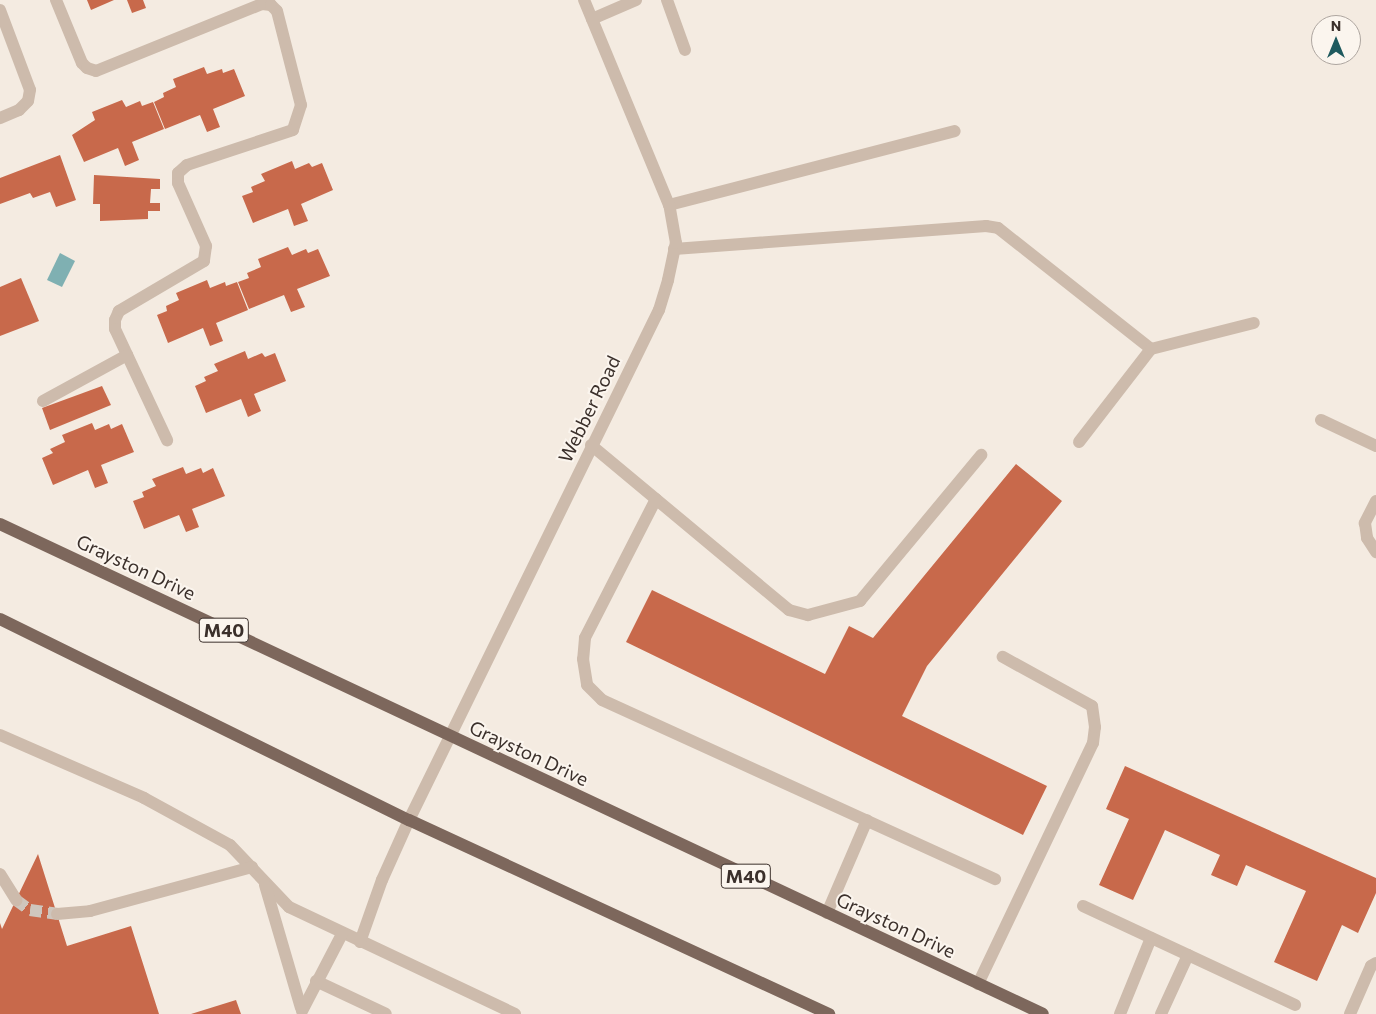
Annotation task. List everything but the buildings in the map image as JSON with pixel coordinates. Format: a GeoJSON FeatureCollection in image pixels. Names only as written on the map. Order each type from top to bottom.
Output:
{"type":"FeatureCollection","features":[{"type":"Feature","properties":{"kind":"main road","name":"Grayston Drive"},"geometry":{"type":"LineString","coordinates":[[0,524],[449,737],[1043,1014]]}},
{"type":"Feature","properties":{"kind":"main road"},"geometry":{"type":"LineString","coordinates":[[0,619],[409,820],[829,1014]]}},
{"type":"Feature","properties":{"kind":"street"},"geometry":{"type":"LineString","coordinates":[[56,0],[82,62],[87,68],[96,70],[262,4],[272,5],[277,12],[301,105],[293,130],[187,165],[178,173],[178,183],[206,246],[204,262],[119,311],[115,329],[166,440]]}},
{"type":"Feature","properties":{"kind":"street","name":"Webber Road"},"geometry":{"type":"LineString","coordinates":[[360,942],[382,880],[409,820],[659,310],[674,249],[669,205],[584,0]]}},
{"type":"Feature","properties":{"kind":"street"},"geometry":{"type":"LineString","coordinates":[[592,19],[636,0]]}},
{"type":"Feature","properties":{"kind":"street"},"geometry":{"type":"LineString","coordinates":[[666,0],[685,50]]}},
{"type":"Feature","properties":{"kind":"street"},"geometry":{"type":"LineString","coordinates":[[0,10],[30,90],[28,101],[19,110],[0,118]]}},
{"type":"Feature","properties":{"kind":"street"},"geometry":{"type":"LineString","coordinates":[[669,205],[955,131]]}},
{"type":"Feature","properties":{"kind":"street"},"geometry":{"type":"LineString","coordinates":[[674,249],[986,226],[998,228],[1151,349]]}},
{"type":"Feature","properties":{"kind":"street"},"geometry":{"type":"LineString","coordinates":[[1079,442],[1151,349],[1254,323]]}},
{"type":"Feature","properties":{"kind":"street"},"geometry":{"type":"LineString","coordinates":[[43,401],[127,355]]}},
{"type":"Feature","properties":{"kind":"street"},"geometry":{"type":"LineString","coordinates":[[1322,420],[1376,446]]}},
{"type":"Feature","properties":{"kind":"street"},"geometry":{"type":"LineString","coordinates":[[592,445],[789,610],[808,615],[860,601],[981,455]]}},
{"type":"Feature","properties":{"kind":"street"},"geometry":{"type":"LineString","coordinates":[[656,499],[585,638],[583,659],[587,685],[602,700],[996,879]]}},
{"type":"Feature","properties":{"kind":"street"},"geometry":{"type":"LineString","coordinates":[[1376,501],[1365,523],[1367,538],[1376,552]]}},
{"type":"Feature","properties":{"kind":"street"},"geometry":{"type":"LineString","coordinates":[[978,984],[1093,743],[1095,727],[1092,706],[1003,657]]}},
{"type":"Feature","properties":{"kind":"street"},"geometry":{"type":"LineString","coordinates":[[0,735],[144,798],[230,844],[288,907],[515,1014]]}},
{"type":"Feature","properties":{"kind":"street"},"geometry":{"type":"LineString","coordinates":[[826,913],[868,820]]}},
{"type":"Feature","properties":{"kind":"street"},"geometry":{"type":"LineString","coordinates":[[57,914],[90,911],[252,867]]}},
{"type":"Feature","properties":{"kind":"street"},"geometry":{"type":"LineString","coordinates":[[0,874],[16,900]]}},
{"type":"Feature","properties":{"kind":"street"},"geometry":{"type":"LineString","coordinates":[[264,883],[302,1011]]}},
{"type":"Feature","properties":{"kind":"street"},"geometry":{"type":"LineString","coordinates":[[1083,906],[1295,1005]]}},
{"type":"Feature","properties":{"kind":"street"},"geometry":{"type":"LineString","coordinates":[[302,1011],[342,934]]}},
{"type":"Feature","properties":{"kind":"street"},"geometry":{"type":"LineString","coordinates":[[1120,1014],[1151,938]]}},
{"type":"Feature","properties":{"kind":"street"},"geometry":{"type":"LineString","coordinates":[[1162,1014],[1188,955]]}},
{"type":"Feature","properties":{"kind":"street"},"geometry":{"type":"LineString","coordinates":[[1350,1014],[1370,966],[1376,963]]}},
{"type":"Feature","properties":{"kind":"street"},"geometry":{"type":"LineString","coordinates":[[316,981],[386,1014]]}},
{"type":"Feature","properties":{"kind":"water"},"geometry":{"type":"Polygon","coordinates":[[[60,253],[75,261],[62,287],[47,280],[60,253]]]}},
{"type":"Feature","properties":{"kind":"tunnel"},"geometry":{"type":"LineString","coordinates":[[16,900],[30,910],[57,914]]}}]}
